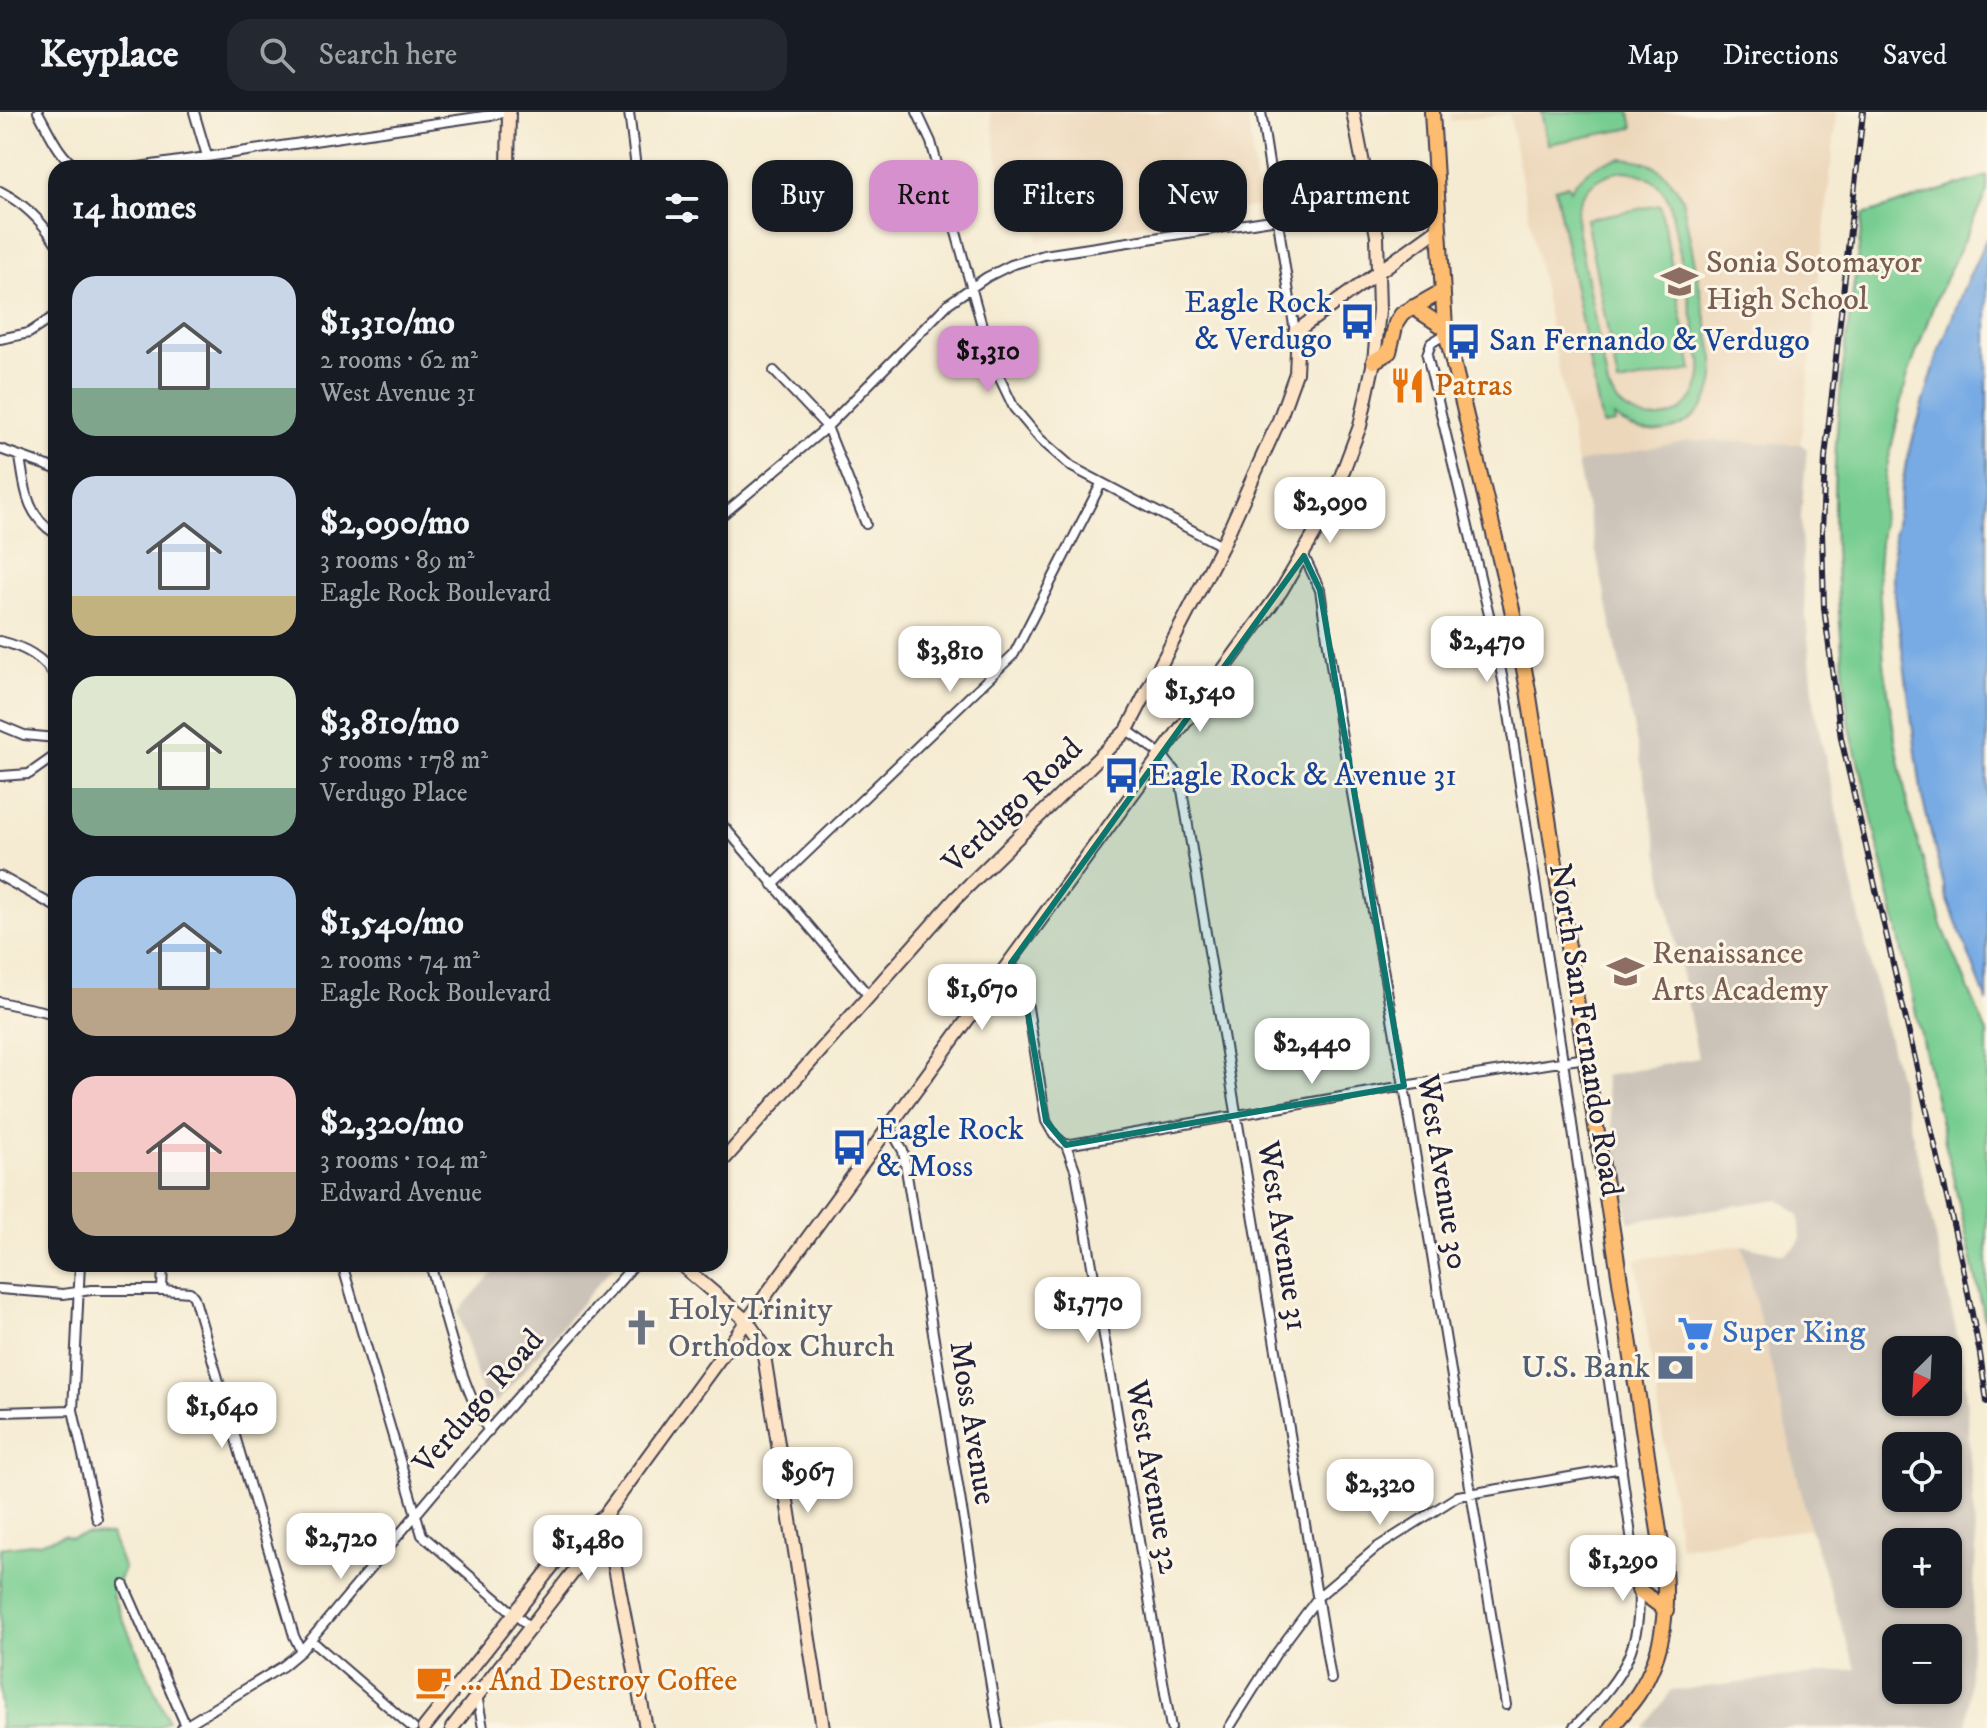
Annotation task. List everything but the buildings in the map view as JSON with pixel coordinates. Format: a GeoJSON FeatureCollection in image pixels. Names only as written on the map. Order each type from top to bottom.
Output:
{"type":"FeatureCollection","features":[{"type":"Feature","properties":{"kind":"main road"},"geometry":{"type":"LineString","coordinates":[[508,160],[510,112]]}},
{"type":"Feature","properties":{"kind":"main road"},"geometry":{"type":"LineString","coordinates":[[452,1728],[592,1548],[605,1515],[1011,963],[1304,556],[1328,511],[1348,463],[1360,426],[1374,361],[1379,274],[1377,236],[1353,112]]}},
{"type":"Feature","properties":{"kind":"main road","name":"North San Fernando Road"},"geometry":{"type":"LineString","coordinates":[[1432,112],[1434,160]]}},
{"type":"Feature","properties":{"kind":"main road","name":"North San Fernando Road"},"geometry":{"type":"LineString","coordinates":[[1438,229],[1445,331],[1525,676],[1663,1557],[1666,1610],[1657,1655],[1650,1674],[1611,1728]]}},
{"type":"Feature","properties":{"kind":"main road"},"geometry":{"type":"LineString","coordinates":[[1295,332],[1434,232]]}},
{"type":"Feature","properties":{"kind":"main road"},"geometry":{"type":"LineString","coordinates":[[1374,361],[1389,352],[1398,318],[1441,292]]}},
{"type":"Feature","properties":{"kind":"main road"},"geometry":{"type":"LineString","coordinates":[[1413,307],[1445,331]]}},
{"type":"Feature","properties":{"kind":"main road","name":"Verdugo Road"},"geometry":{"type":"LineString","coordinates":[[728,1155],[956,898],[1127,730],[1253,482],[1291,390],[1297,351],[1295,332]]}},
{"type":"Feature","properties":{"kind":"main road"},"geometry":{"type":"LineString","coordinates":[[689,1272],[747,1321],[762,1343],[823,1728]]}},
{"type":"Feature","properties":{"kind":"main road"},"geometry":{"type":"LineString","coordinates":[[424,1728],[576,1536],[605,1515]]}},
{"type":"Feature","properties":{"kind":"main road"},"geometry":{"type":"LineString","coordinates":[[605,1515],[646,1728]]}},
{"type":"Feature","properties":{"kind":"main road"},"geometry":{"type":"LineString","coordinates":[[1639,1590],[1666,1610]]}},
{"type":"Feature","properties":{"kind":"street"},"geometry":{"type":"LineString","coordinates":[[38,112],[67,160]]}},
{"type":"Feature","properties":{"kind":"street"},"geometry":{"type":"LineString","coordinates":[[194,112],[207,156]]}},
{"type":"Feature","properties":{"kind":"street"},"geometry":{"type":"LineString","coordinates":[[182,160],[510,112]]}},
{"type":"Feature","properties":{"kind":"street"},"geometry":{"type":"LineString","coordinates":[[629,112],[635,160]]}},
{"type":"Feature","properties":{"kind":"street"},"geometry":{"type":"LineString","coordinates":[[917,112],[931,142],[992,362],[1014,408],[1053,452],[1072,467],[1222,546]]}},
{"type":"Feature","properties":{"kind":"street"},"geometry":{"type":"LineString","coordinates":[[1261,112],[1269,160]]}},
{"type":"Feature","properties":{"kind":"street"},"geometry":{"type":"LineString","coordinates":[[0,191],[25,207],[48,232]]}},
{"type":"Feature","properties":{"kind":"street"},"geometry":{"type":"LineString","coordinates":[[728,510],[827,427],[929,322],[972,287],[1011,265],[1044,255],[1263,221]]}},
{"type":"Feature","properties":{"kind":"street"},"geometry":{"type":"LineString","coordinates":[[1280,232],[1295,332]]}},
{"type":"Feature","properties":{"kind":"street"},"geometry":{"type":"LineString","coordinates":[[0,339],[29,333],[48,320]]}},
{"type":"Feature","properties":{"kind":"street","name":"North San Fernando Road"},"geometry":{"type":"LineString","coordinates":[[1445,331],[1431,343],[1427,355],[1503,681],[1563,1061],[1639,1590],[1637,1623],[1624,1668],[1605,1695],[1573,1728]]}},
{"type":"Feature","properties":{"kind":"street"},"geometry":{"type":"LineString","coordinates":[[774,371],[827,427],[866,524]]}},
{"type":"Feature","properties":{"kind":"street"},"geometry":{"type":"LineString","coordinates":[[0,449],[48,466]]}},
{"type":"Feature","properties":{"kind":"street"},"geometry":{"type":"LineString","coordinates":[[20,457],[30,508],[48,528]]}},
{"type":"Feature","properties":{"kind":"street"},"geometry":{"type":"LineString","coordinates":[[773,885],[1014,654],[1101,484]]}},
{"type":"Feature","properties":{"kind":"street","name":"West Avenue 30"},"geometry":{"type":"LineString","coordinates":[[1304,556],[1320,590],[1339,720],[1404,1086],[1506,1705]]}},
{"type":"Feature","properties":{"kind":"street"},"geometry":{"type":"LineString","coordinates":[[0,641],[15,644],[36,655],[48,669]]}},
{"type":"Feature","properties":{"kind":"street"},"geometry":{"type":"LineString","coordinates":[[0,725],[24,735],[48,737]]}},
{"type":"Feature","properties":{"kind":"street","name":"West Avenue 31"},"geometry":{"type":"LineString","coordinates":[[1127,730],[1162,755],[1180,778],[1331,1679]]}},
{"type":"Feature","properties":{"kind":"street"},"geometry":{"type":"LineString","coordinates":[[1,776],[29,774],[48,761]]}},
{"type":"Feature","properties":{"kind":"street"},"geometry":{"type":"LineString","coordinates":[[728,832],[869,996]]}},
{"type":"Feature","properties":{"kind":"street"},"geometry":{"type":"LineString","coordinates":[[0,876],[48,903]]}},
{"type":"Feature","properties":{"kind":"street","name":"West Avenue 32"},"geometry":{"type":"LineString","coordinates":[[1011,963],[1025,989],[1046,1121],[1054,1135],[1066,1145],[1076,1172],[1171,1728]]}},
{"type":"Feature","properties":{"kind":"street"},"geometry":{"type":"LineString","coordinates":[[0,1002],[48,1012]]}},
{"type":"Feature","properties":{"kind":"street"},"geometry":{"type":"LineString","coordinates":[[1066,1145],[1404,1086],[1587,1058]]}},
{"type":"Feature","properties":{"kind":"street","name":"Moss Avenue"},"geometry":{"type":"LineString","coordinates":[[890,1128],[903,1151],[998,1728]]}},
{"type":"Feature","properties":{"kind":"street"},"geometry":{"type":"LineString","coordinates":[[80,1272],[73,1410],[97,1519]]}},
{"type":"Feature","properties":{"kind":"street"},"geometry":{"type":"LineString","coordinates":[[162,1290],[163,1272]]}},
{"type":"Feature","properties":{"kind":"street"},"geometry":{"type":"LineString","coordinates":[[344,1272],[422,1535],[532,1629]]}},
{"type":"Feature","properties":{"kind":"street"},"geometry":{"type":"LineString","coordinates":[[432,1272],[455,1350],[481,1419],[489,1431]]}},
{"type":"Feature","properties":{"kind":"street","name":"Verdugo Road"},"geometry":{"type":"LineString","coordinates":[[184,1727],[283,1666],[301,1651],[456,1467],[628,1272]]}},
{"type":"Feature","properties":{"kind":"street"},"geometry":{"type":"LineString","coordinates":[[0,1289],[63,1294],[80,1291],[190,1292],[270,1559],[301,1651]]}},
{"type":"Feature","properties":{"kind":"street"},"geometry":{"type":"LineString","coordinates":[[0,1412],[73,1410]]}},
{"type":"Feature","properties":{"kind":"street"},"geometry":{"type":"LineString","coordinates":[[1229,1728],[1275,1655],[1319,1596],[1376,1548],[1458,1496],[1470,1492],[1622,1468]]}},
{"type":"Feature","properties":{"kind":"street"},"geometry":{"type":"LineString","coordinates":[[124,1585],[184,1727]]}},
{"type":"Feature","properties":{"kind":"street"},"geometry":{"type":"LineString","coordinates":[[311,1640],[413,1728]]}},
{"type":"Feature","properties":{"kind":"street"},"geometry":{"type":"LineString","coordinates":[[477,1695],[483,1728]]}},
{"type":"Feature","properties":{"kind":"highlighted area"},"geometry":{"type":"Polygon","coordinates":[[[1304,556],[1320,590],[1404,1086],[1066,1145],[1046,1121],[1023,984],[1011,963],[1304,556]]]}},
{"type":"Feature","properties":{"kind":"shaded area"},"geometry":{"type":"Polygon","coordinates":[[[990,112],[1247,112],[1259,206],[1247,208],[1247,160],[1139,160],[1139,225],[1123,228],[1123,160],[998,160],[990,112]]]}},
{"type":"Feature","properties":{"kind":"shaded area","name":"Sonia Sotomayor High School"},"geometry":{"type":"Polygon","coordinates":[[[1451,112],[1837,112],[1801,444],[1688,440],[1577,463],[1509,114],[1451,121],[1451,112]]]}},
{"type":"Feature","properties":{"kind":"shaded area"},"geometry":{"type":"Polygon","coordinates":[[[1037,232],[1095,232],[1038,241],[1037,232]]]}},
{"type":"Feature","properties":{"kind":"shaded area"},"geometry":{"type":"Polygon","coordinates":[[[1688,440],[1801,444],[1807,449],[1801,516],[1803,585],[1815,711],[1867,951],[1918,1157],[1957,1336],[1882,1336],[1882,1416],[1962,1416],[1962,1357],[1976,1548],[1967,1728],[1644,1728],[1671,1691],[1856,1669],[1810,1529],[1742,1245],[1784,1254],[1795,1248],[1801,1238],[1799,1215],[1779,1199],[1629,1222],[1604,1076],[1698,1058],[1642,768],[1577,463],[1688,440]]]}},
{"type":"Feature","properties":{"kind":"shaded area"},"geometry":{"type":"Polygon","coordinates":[[[1742,1245],[1810,1529],[1680,1547],[1636,1259],[1742,1245]]]}},
{"type":"Feature","properties":{"kind":"shaded area"},"geometry":{"type":"Polygon","coordinates":[[[493,1272],[608,1272],[497,1402],[484,1399],[458,1312],[493,1272]]]}},
{"type":"Feature","properties":{"kind":"green space"},"geometry":{"type":"Polygon","coordinates":[[[1541,112],[1630,112],[1633,128],[1548,144],[1541,112]]]}},
{"type":"Feature","properties":{"kind":"green space"},"geometry":{"type":"Polygon","coordinates":[[[1614,159],[1642,161],[1658,169],[1672,182],[1682,199],[1714,359],[1714,380],[1708,398],[1698,412],[1685,423],[1669,430],[1651,431],[1632,427],[1614,417],[1615,423],[1602,425],[1555,188],[1568,185],[1570,190],[1592,168],[1614,159]],[[1623,171],[1602,177],[1587,190],[1578,207],[1577,228],[1608,387],[1619,404],[1634,414],[1650,418],[1666,417],[1681,410],[1693,398],[1700,382],[1701,361],[1670,203],[1651,180],[1623,171]]]}},
{"type":"Feature","properties":{"kind":"green space"},"geometry":{"type":"Polygon","coordinates":[[[1987,176],[1987,191],[1936,299],[1907,378],[1886,471],[1878,567],[1884,664],[1910,816],[1943,928],[1987,1033],[1987,1328],[1850,724],[1845,689],[1834,508],[1839,403],[1863,215],[1987,176]]]}},
{"type":"Feature","properties":{"kind":"green space"},"geometry":{"type":"Polygon","coordinates":[[[1660,205],[1692,370],[1618,384],[1586,219],[1660,205]]]}},
{"type":"Feature","properties":{"kind":"green space"},"geometry":{"type":"Polygon","coordinates":[[[86,1534],[111,1535],[124,1569],[112,1595],[168,1720],[157,1728],[0,1728],[0,1548],[39,1543],[64,1535],[71,1538],[86,1534]]]}},
{"type":"Feature","properties":{"kind":"water"},"geometry":{"type":"Polygon","coordinates":[[[1987,238],[1987,1002],[1947,898],[1922,797],[1893,582],[1894,536],[1906,462],[1938,354],[1987,238]]]}},
{"type":"Feature","properties":{"kind":"railway"},"geometry":{"type":"LineString","coordinates":[[1863,112],[1825,458],[1822,532],[1824,608],[1841,738],[1962,1263],[1987,1402]]}},
{"type":"Feature","properties":{"kind":"place","name":"Sonia Sotomayor High School"},"geometry":{"type":"Point","coordinates":[1680,281]}},
{"type":"Feature","properties":{"kind":"place","name":"Eagle Rock & Verdugo"},"geometry":{"type":"Point","coordinates":[1358,321]}},
{"type":"Feature","properties":{"kind":"place","name":"San Fernando & Verdugo"},"geometry":{"type":"Point","coordinates":[1463,341]}},
{"type":"Feature","properties":{"kind":"place","name":"Patras"},"geometry":{"type":"Point","coordinates":[1408,386]}},
{"type":"Feature","properties":{"kind":"place","name":"Eagle Rock & Avenue 31"},"geometry":{"type":"Point","coordinates":[1122,776]}},
{"type":"Feature","properties":{"kind":"place","name":"Renaissance Arts Academy"},"geometry":{"type":"Point","coordinates":[1626,972]}},
{"type":"Feature","properties":{"kind":"place","name":"Eagle Rock & Moss"},"geometry":{"type":"Point","coordinates":[850,1148]}},
{"type":"Feature","properties":{"kind":"place","name":"Holy Trinity Orthodox Church"},"geometry":{"type":"Point","coordinates":[642,1328]}},
{"type":"Feature","properties":{"kind":"place","name":"Super King"},"geometry":{"type":"Point","coordinates":[1696,1333]}},
{"type":"Feature","properties":{"kind":"place","name":"U.S. Bank"},"geometry":{"type":"Point","coordinates":[1676,1368]}},
{"type":"Feature","properties":{"kind":"place","name":"… And Destroy Coffee"},"geometry":{"type":"Point","coordinates":[434,1681]}}]}
